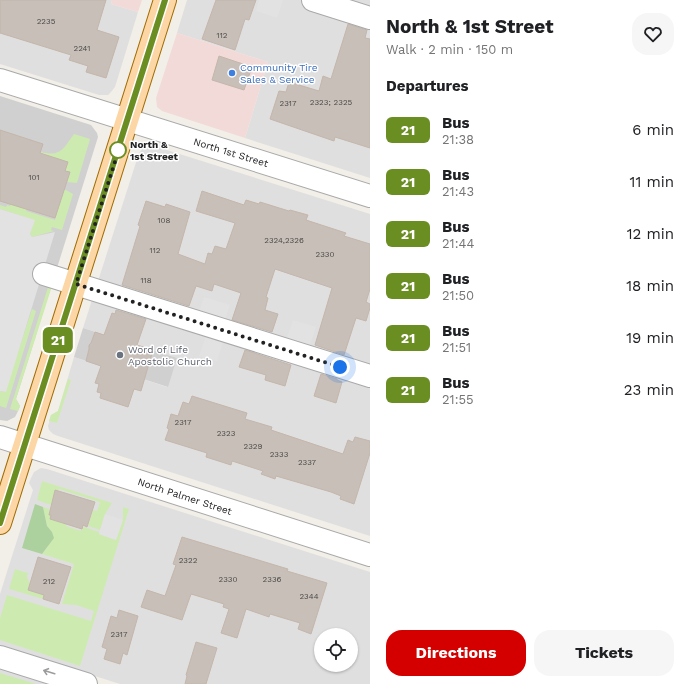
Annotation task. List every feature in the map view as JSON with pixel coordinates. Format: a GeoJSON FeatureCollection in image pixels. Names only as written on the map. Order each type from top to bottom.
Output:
{"type":"FeatureCollection","features":[{"type":"Feature","properties":{"kind":"main road"},"geometry":{"type":"LineString","coordinates":[[0,522],[165,0]]}},
{"type":"Feature","properties":{"kind":"street"},"geometry":{"type":"LineString","coordinates":[[313,0],[370,18]]}},
{"type":"Feature","properties":{"kind":"street","name":"North 1st Street"},"geometry":{"type":"LineString","coordinates":[[0,80],[370,196]]}},
{"type":"Feature","properties":{"kind":"street"},"geometry":{"type":"LineString","coordinates":[[44,274],[370,376]]}},
{"type":"Feature","properties":{"kind":"street","name":"North Palmer Street"},"geometry":{"type":"LineString","coordinates":[[0,438],[370,555]]}},
{"type":"Feature","properties":{"kind":"street"},"geometry":{"type":"LineString","coordinates":[[0,657],[86,684]]}},
{"type":"Feature","properties":{"kind":"shaded area"},"geometry":{"type":"Polygon","coordinates":[[[0,0],[112,0],[111,4],[138,12],[115,87],[108,95],[99,95],[0,64],[0,0]]]}},
{"type":"Feature","properties":{"kind":"shaded area"},"geometry":{"type":"Polygon","coordinates":[[[112,0],[142,0],[138,12],[111,4],[112,0]]]}},
{"type":"Feature","properties":{"kind":"shaded area"},"geometry":{"type":"Polygon","coordinates":[[[187,0],[370,0],[370,178],[245,138],[268,62],[177,33],[187,0]]]}},
{"type":"Feature","properties":{"kind":"shaded area"},"geometry":{"type":"Polygon","coordinates":[[[259,0],[283,0],[277,18],[256,11],[259,0]]]}},
{"type":"Feature","properties":{"kind":"shaded area"},"geometry":{"type":"Polygon","coordinates":[[[177,33],[268,62],[245,138],[162,111],[157,107],[156,98],[177,33]]]}},
{"type":"Feature","properties":{"kind":"shaded area"},"geometry":{"type":"Polygon","coordinates":[[[0,96],[91,125],[98,137],[16,399],[20,406],[15,417],[7,421],[0,420],[0,96]]]}},
{"type":"Feature","properties":{"kind":"shaded area"},"geometry":{"type":"Polygon","coordinates":[[[154,146],[370,214],[370,536],[58,436],[49,430],[48,426],[51,415],[58,411],[74,357],[167,387],[177,358],[83,328],[139,153],[144,147],[154,146]]]}},
{"type":"Feature","properties":{"kind":"shaded area"},"geometry":{"type":"Polygon","coordinates":[[[0,209],[35,220],[30,234],[32,237],[55,232],[6,392],[0,391],[0,209]]]}},
{"type":"Feature","properties":{"kind":"shaded area"},"geometry":{"type":"Polygon","coordinates":[[[204,297],[230,305],[225,320],[199,312],[204,297]]]}},
{"type":"Feature","properties":{"kind":"shaded area"},"geometry":{"type":"Polygon","coordinates":[[[293,320],[316,327],[309,348],[286,341],[293,320]]]}},
{"type":"Feature","properties":{"kind":"shaded area","name":"Word of Life Apostolic Church"},"geometry":{"type":"Polygon","coordinates":[[[83,328],[177,358],[168,387],[74,357],[83,328]]]}},
{"type":"Feature","properties":{"kind":"shaded area"},"geometry":{"type":"Polygon","coordinates":[[[206,336],[223,342],[217,361],[199,356],[206,336]]]}},
{"type":"Feature","properties":{"kind":"shaded area"},"geometry":{"type":"Polygon","coordinates":[[[41,468],[47,469],[370,572],[370,684],[120,684],[0,646],[0,594],[33,490],[29,483],[34,472],[41,468]]]}},
{"type":"Feature","properties":{"kind":"shaded area"},"geometry":{"type":"Polygon","coordinates":[[[105,514],[123,520],[116,540],[99,534],[105,514]]]}},
{"type":"Feature","properties":{"kind":"shaded area"},"geometry":{"type":"Polygon","coordinates":[[[0,667],[55,684],[0,684],[0,667]]]}},
{"type":"Feature","properties":{"kind":"green space"},"geometry":{"type":"Polygon","coordinates":[[[74,134],[90,139],[77,183],[67,182],[70,172],[65,171],[68,162],[40,154],[41,152],[53,153],[61,150],[74,134]]]}},
{"type":"Feature","properties":{"kind":"green space"},"geometry":{"type":"Polygon","coordinates":[[[64,189],[73,194],[62,230],[52,227],[51,230],[54,231],[32,237],[30,234],[34,220],[0,209],[0,205],[6,207],[7,205],[10,206],[11,204],[27,209],[26,211],[55,220],[64,189]]]}},
{"type":"Feature","properties":{"kind":"green space"},"geometry":{"type":"Polygon","coordinates":[[[49,284],[52,286],[16,399],[20,406],[18,411],[10,409],[49,284]]]}},
{"type":"Feature","properties":{"kind":"green space"},"geometry":{"type":"Polygon","coordinates":[[[32,309],[36,311],[6,408],[0,406],[0,391],[5,392],[32,309]]]}},
{"type":"Feature","properties":{"kind":"green space"},"geometry":{"type":"Polygon","coordinates":[[[68,379],[71,380],[57,423],[49,421],[51,415],[58,411],[68,379]]]}},
{"type":"Feature","properties":{"kind":"green space"},"geometry":{"type":"Polygon","coordinates":[[[42,481],[112,503],[105,514],[100,530],[88,526],[93,510],[97,511],[100,502],[59,489],[58,491],[55,490],[51,505],[37,500],[42,481]]]}},
{"type":"Feature","properties":{"kind":"green space"},"geometry":{"type":"Polygon","coordinates":[[[35,504],[43,507],[47,526],[52,532],[54,538],[42,554],[22,548],[35,504]]]}},
{"type":"Feature","properties":{"kind":"green space"},"geometry":{"type":"Polygon","coordinates":[[[43,507],[50,509],[50,519],[81,531],[84,527],[116,540],[123,520],[123,507],[129,509],[80,666],[0,640],[0,618],[7,595],[91,621],[94,611],[76,605],[62,604],[74,564],[42,554],[47,548],[52,532],[47,526],[43,507]]]}},
{"type":"Feature","properties":{"kind":"green space"},"geometry":{"type":"Polygon","coordinates":[[[15,569],[28,573],[27,577],[30,584],[28,590],[44,595],[43,599],[9,589],[15,569]]]}},
{"type":"Feature","properties":{"kind":"green space"},"geometry":{"type":"Polygon","coordinates":[[[0,673],[36,684],[0,684],[0,673]]]}},
{"type":"Feature","properties":{"kind":"building"},"geometry":{"type":"Polygon","coordinates":[[[0,0],[106,0],[97,30],[119,37],[106,78],[86,72],[88,66],[69,60],[71,55],[0,33],[0,0]]]}},
{"type":"Feature","properties":{"kind":"building"},"geometry":{"type":"Polygon","coordinates":[[[216,0],[256,0],[249,20],[245,19],[235,50],[202,39],[216,0]]]}},
{"type":"Feature","properties":{"kind":"building"},"geometry":{"type":"Polygon","coordinates":[[[348,24],[367,30],[365,38],[370,39],[370,148],[335,137],[334,141],[270,119],[279,91],[286,92],[289,82],[319,91],[323,76],[331,79],[348,24]]]}},
{"type":"Feature","properties":{"kind":"building","name":"Community Tire Sales & Service"},"geometry":{"type":"Polygon","coordinates":[[[219,56],[252,67],[244,90],[212,80],[219,56]]]}},
{"type":"Feature","properties":{"kind":"building"},"geometry":{"type":"Polygon","coordinates":[[[0,130],[43,144],[40,153],[68,162],[65,171],[70,172],[55,218],[0,201],[0,130]]]}},
{"type":"Feature","properties":{"kind":"building"},"geometry":{"type":"Polygon","coordinates":[[[202,191],[244,205],[246,200],[259,204],[260,202],[308,215],[306,220],[346,233],[344,236],[370,244],[370,289],[366,302],[370,304],[370,308],[366,321],[356,318],[344,355],[315,345],[332,288],[275,269],[266,297],[268,298],[265,310],[278,314],[272,332],[232,320],[241,293],[214,284],[212,291],[196,286],[189,306],[122,285],[146,201],[165,207],[166,204],[190,212],[178,254],[205,264],[208,253],[212,254],[215,246],[226,249],[235,223],[196,211],[202,191]]]}},
{"type":"Feature","properties":{"kind":"building"},"geometry":{"type":"Polygon","coordinates":[[[116,310],[146,319],[137,345],[153,350],[141,391],[134,389],[128,407],[100,398],[101,393],[97,392],[99,384],[95,383],[101,366],[86,361],[89,345],[95,332],[104,335],[112,313],[115,314],[116,310]]]}},
{"type":"Feature","properties":{"kind":"building"},"geometry":{"type":"Polygon","coordinates":[[[245,350],[291,365],[285,386],[265,380],[266,375],[239,367],[245,350]]]}},
{"type":"Feature","properties":{"kind":"building"},"geometry":{"type":"Polygon","coordinates":[[[321,374],[342,382],[336,403],[314,396],[321,374]]]}},
{"type":"Feature","properties":{"kind":"building"},"geometry":{"type":"Polygon","coordinates":[[[192,396],[247,413],[245,419],[272,427],[271,430],[343,454],[348,440],[353,442],[355,437],[370,441],[370,453],[354,504],[340,499],[341,496],[331,492],[276,476],[275,479],[261,474],[263,471],[232,461],[231,465],[206,457],[207,453],[165,440],[169,429],[167,428],[171,414],[178,416],[183,402],[189,404],[192,396]]]}},
{"type":"Feature","properties":{"kind":"building"},"geometry":{"type":"Polygon","coordinates":[[[55,490],[95,502],[87,527],[83,525],[82,529],[50,519],[51,515],[49,515],[55,490]]]}},
{"type":"Feature","properties":{"kind":"building"},"geometry":{"type":"Polygon","coordinates":[[[182,537],[288,569],[287,571],[327,583],[311,634],[298,629],[300,623],[270,614],[269,617],[246,609],[237,638],[221,633],[229,609],[223,607],[224,604],[191,594],[182,620],[141,607],[147,590],[165,596],[176,565],[173,564],[182,537]]]}},
{"type":"Feature","properties":{"kind":"building"},"geometry":{"type":"Polygon","coordinates":[[[38,557],[71,567],[59,604],[43,599],[44,595],[28,590],[38,557]]]}},
{"type":"Feature","properties":{"kind":"building"},"geometry":{"type":"Polygon","coordinates":[[[119,610],[138,616],[127,655],[123,653],[120,664],[104,659],[107,649],[102,647],[111,616],[117,618],[119,610]]]}},
{"type":"Feature","properties":{"kind":"building"},"geometry":{"type":"Polygon","coordinates":[[[196,642],[217,648],[206,684],[185,684],[186,675],[196,642]]]}},
{"type":"Feature","properties":{"kind":"bus line","name":"21"},"geometry":{"type":"LineString","coordinates":[[0,523],[42,387],[136,96],[165,0]]}},
{"type":"Feature","properties":{"kind":"place","name":"Community Tire Sales & Service"},"geometry":{"type":"Point","coordinates":[232,73]}},
{"type":"Feature","properties":{"kind":"place","name":"North & 1st Street"},"geometry":{"type":"Point","coordinates":[118,150]}},
{"type":"Feature","properties":{"kind":"place","name":"Word of Life Apostolic Church"},"geometry":{"type":"Point","coordinates":[120,355]}},
{"type":"Feature","properties":{"kind":"route"},"geometry":{"type":"LineString","coordinates":[[118,150],[120,146],[76,284],[340,367]]}}]}
